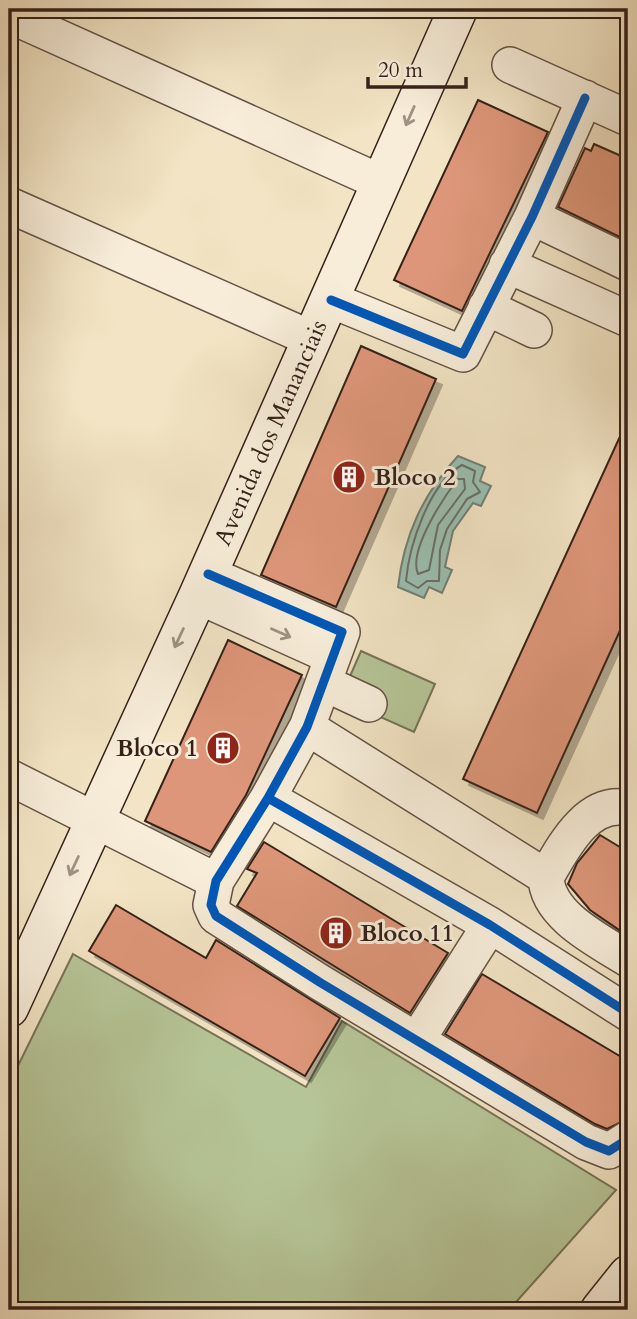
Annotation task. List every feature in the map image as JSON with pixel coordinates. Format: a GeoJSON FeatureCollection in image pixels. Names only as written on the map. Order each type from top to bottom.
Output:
{"type":"FeatureCollection","features":[{"type":"Feature","properties":{"kind":"main road","name":"Avenida dos Mananciais"},"geometry":{"type":"LineString","coordinates":[[9,1008],[203,585],[458,9]]}},
{"type":"Feature","properties":{"kind":"main road"},"geometry":{"type":"LineString","coordinates":[[600,1310],[628,1275]]}},
{"type":"Feature","properties":{"kind":"street"},"geometry":{"type":"LineString","coordinates":[[9,15],[380,182]]}},
{"type":"Feature","properties":{"kind":"street"},"geometry":{"type":"LineString","coordinates":[[510,65],[628,118]]}},
{"type":"Feature","properties":{"kind":"street"},"geometry":{"type":"LineString","coordinates":[[474,331],[532,217],[585,99]]}},
{"type":"Feature","properties":{"kind":"street"},"geometry":{"type":"LineString","coordinates":[[9,205],[312,339]]}},
{"type":"Feature","properties":{"kind":"street"},"geometry":{"type":"LineString","coordinates":[[532,217],[628,263]]}},
{"type":"Feature","properties":{"kind":"street"},"geometry":{"type":"LineString","coordinates":[[507,265],[628,319]]}},
{"type":"Feature","properties":{"kind":"street"},"geometry":{"type":"LineString","coordinates":[[335,290],[474,331],[534,330]]}},
{"type":"Feature","properties":{"kind":"street"},"geometry":{"type":"LineString","coordinates":[[203,585],[332,657],[369,704]]}},
{"type":"Feature","properties":{"kind":"street"},"geometry":{"type":"LineString","coordinates":[[332,657],[307,727],[268,798],[216,881],[211,905],[216,916],[586,1142],[609,1151],[628,1139]]}},
{"type":"Feature","properties":{"kind":"street"},"geometry":{"type":"LineString","coordinates":[[307,727],[546,877]]}},
{"type":"Feature","properties":{"kind":"street"},"geometry":{"type":"LineString","coordinates":[[9,777],[216,881]]}},
{"type":"Feature","properties":{"kind":"street"},"geometry":{"type":"LineString","coordinates":[[268,798],[490,925],[628,1013]]}},
{"type":"Feature","properties":{"kind":"street"},"geometry":{"type":"LineString","coordinates":[[628,808],[618,806],[601,809],[589,819],[570,837],[546,877],[549,893],[567,916],[628,959]]}},
{"type":"Feature","properties":{"kind":"street"},"geometry":{"type":"LineString","coordinates":[[417,1040],[490,925]]}},
{"type":"Feature","properties":{"kind":"green space"},"geometry":{"type":"Polygon","coordinates":[[[361,651],[435,684],[414,732],[340,699],[361,651]]]}},
{"type":"Feature","properties":{"kind":"green space"},"geometry":{"type":"Polygon","coordinates":[[[73,954],[306,1087],[342,1021],[616,1190],[509,1310],[9,1310],[9,1084],[73,954]]]}},
{"type":"Feature","properties":{"kind":"water"},"geometry":{"type":"Polygon","coordinates":[[[458,456],[485,467],[480,481],[491,486],[481,506],[473,503],[453,531],[445,567],[452,570],[442,593],[429,587],[424,598],[398,587],[405,550],[425,500],[458,456]]]}},
{"type":"Feature","properties":{"kind":"building"},"geometry":{"type":"Polygon","coordinates":[[[478,100],[548,132],[462,311],[394,280],[478,100]]]}},
{"type":"Feature","properties":{"kind":"building"},"geometry":{"type":"Polygon","coordinates":[[[594,144],[628,159],[628,241],[558,207],[585,148],[591,151],[594,144]]]}},
{"type":"Feature","properties":{"kind":"building","name":"Bloco 2"},"geometry":{"type":"Polygon","coordinates":[[[361,346],[436,379],[336,607],[261,575],[361,346]]]}},
{"type":"Feature","properties":{"kind":"building"},"geometry":{"type":"Polygon","coordinates":[[[628,419],[628,613],[537,813],[463,779],[628,419]]]}},
{"type":"Feature","properties":{"kind":"building","name":"Bloco 1"},"geometry":{"type":"Polygon","coordinates":[[[228,640],[302,675],[246,795],[211,852],[145,821],[228,640]]]}},
{"type":"Feature","properties":{"kind":"building"},"geometry":{"type":"Polygon","coordinates":[[[600,835],[628,852],[628,936],[590,910],[568,884],[577,863],[600,835]]]}},
{"type":"Feature","properties":{"kind":"building","name":"Bloco 11"},"geometry":{"type":"Polygon","coordinates":[[[264,842],[448,953],[410,1013],[237,906],[257,873],[247,869],[264,842]]]}},
{"type":"Feature","properties":{"kind":"building"},"geometry":{"type":"Polygon","coordinates":[[[116,905],[206,958],[216,940],[340,1018],[305,1076],[89,951],[116,905]]]}},
{"type":"Feature","properties":{"kind":"building"},"geometry":{"type":"Polygon","coordinates":[[[482,974],[628,1061],[628,1119],[607,1129],[595,1124],[445,1034],[482,974]]]}},
{"type":"Feature","properties":{"kind":"cycle path"},"geometry":{"type":"LineString","coordinates":[[331,300],[463,354],[532,217],[585,98]]}},
{"type":"Feature","properties":{"kind":"cycle path"},"geometry":{"type":"LineString","coordinates":[[208,574],[342,632],[307,727],[268,798],[216,881],[211,905],[216,916],[321,983],[586,1142],[609,1151],[628,1139]]}},
{"type":"Feature","properties":{"kind":"cycle path"},"geometry":{"type":"LineString","coordinates":[[268,798],[490,925],[628,1013]]}},
{"type":"Feature","properties":{"kind":"place","name":"Bloco 2"},"geometry":{"type":"Point","coordinates":[349,477]}},
{"type":"Feature","properties":{"kind":"place","name":"Bloco 1"},"geometry":{"type":"Point","coordinates":[223,748]}},
{"type":"Feature","properties":{"kind":"place","name":"Bloco 11"},"geometry":{"type":"Point","coordinates":[336,933]}}]}
